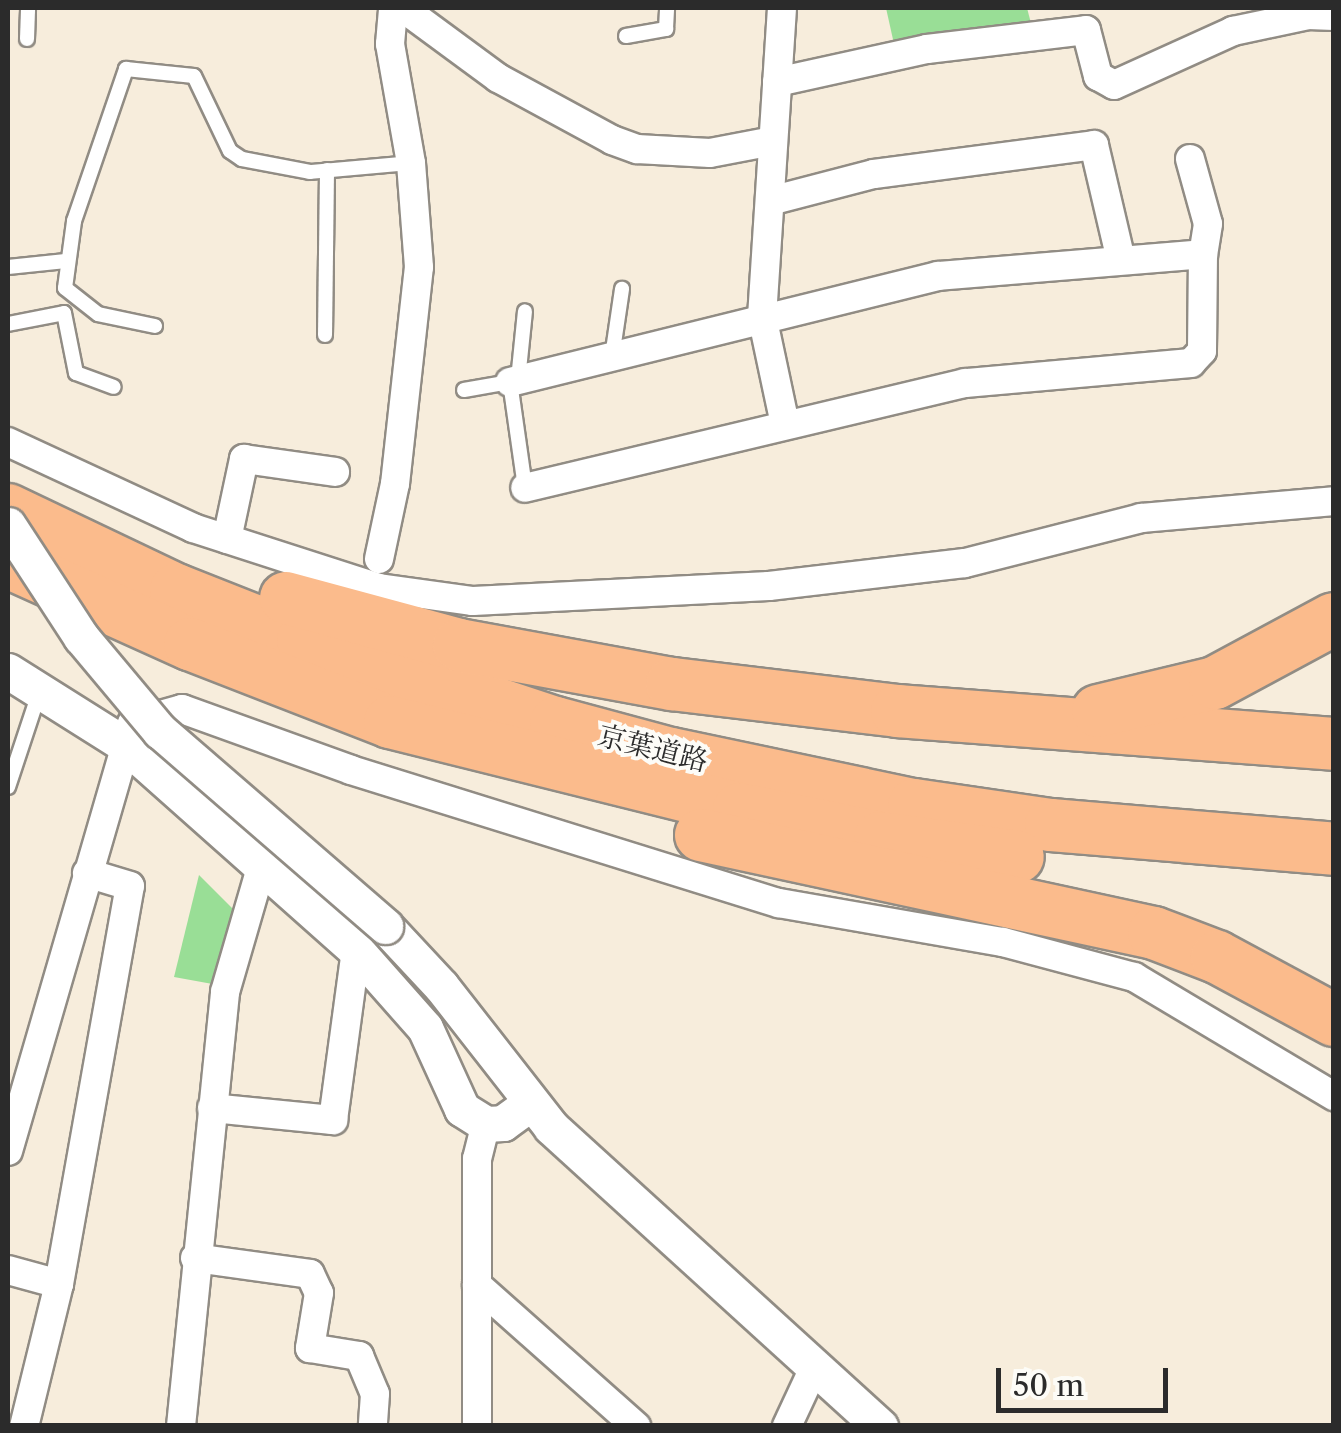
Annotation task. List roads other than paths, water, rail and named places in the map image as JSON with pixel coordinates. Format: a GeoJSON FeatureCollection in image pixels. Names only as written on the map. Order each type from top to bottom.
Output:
{"type":"FeatureCollection","features":[{"type":"Feature","properties":{"kind":"highway"},"geometry":{"type":"LineString","coordinates":[[8,496],[273,594],[458,646],[672,684],[897,711],[1220,739],[1334,744]]}},
{"type":"Feature","properties":{"kind":"highway","name":"京葉道路"},"geometry":{"type":"LineString","coordinates":[[8,510],[176,590],[303,640],[556,723],[671,754],[914,805],[1051,826],[1334,849]]}},
{"type":"Feature","properties":{"kind":"highway","name":"京葉道路"},"geometry":{"type":"LineString","coordinates":[[8,562],[190,644],[390,722],[588,774],[880,838],[1132,868],[1334,883]]}},
{"type":"Feature","properties":{"kind":"highway"},"geometry":{"type":"LineString","coordinates":[[897,711],[1052,715],[1162,700],[1260,662],[1334,618]]}},
{"type":"Feature","properties":{"kind":"highway"},"geometry":{"type":"LineString","coordinates":[[390,722],[527,782],[641,820],[1154,933],[1217,957],[1334,1020]]}},
{"type":"Feature","properties":{"kind":"highway"},"geometry":{"type":"LineString","coordinates":[[1154,933],[1266,991],[1334,1036]]}},
{"type":"Feature","properties":{"kind":"street"},"geometry":{"type":"LineString","coordinates":[[379,559],[395,484],[419,267],[411,163],[390,44],[392,8]]}},
{"type":"Feature","properties":{"kind":"street"},"geometry":{"type":"LineString","coordinates":[[403,8],[498,78],[612,140],[637,149],[710,152],[772,141]]}},
{"type":"Feature","properties":{"kind":"street"},"geometry":{"type":"LineString","coordinates":[[782,8],[762,316],[786,424]]}},
{"type":"Feature","properties":{"kind":"street"},"geometry":{"type":"LineString","coordinates":[[777,82],[1083,19],[1098,76],[1114,84],[1234,32],[1308,15],[1334,16]]}},
{"type":"Feature","properties":{"kind":"street"},"geometry":{"type":"LineString","coordinates":[[770,202],[874,174],[1094,145],[1120,256]]}},
{"type":"Feature","properties":{"kind":"street"},"geometry":{"type":"LineString","coordinates":[[525,488],[966,382],[1190,363],[1202,351],[1203,254],[1208,224],[1190,158]]}},
{"type":"Feature","properties":{"kind":"street"},"geometry":{"type":"LineString","coordinates":[[514,382],[762,316],[938,276],[1120,256],[1203,254]]}},
{"type":"Feature","properties":{"kind":"street"},"geometry":{"type":"LineString","coordinates":[[8,442],[45,464],[226,539],[379,588],[473,601],[769,586],[965,563],[1141,518],[1334,500]]}},
{"type":"Feature","properties":{"kind":"street"},"geometry":{"type":"LineString","coordinates":[[226,539],[244,459],[335,472]]}},
{"type":"Feature","properties":{"kind":"street"},"geometry":{"type":"LineString","coordinates":[[8,526],[80,637],[160,731],[385,926],[441,986],[531,1103],[880,1426]]}},
{"type":"Feature","properties":{"kind":"street"},"geometry":{"type":"LineString","coordinates":[[8,671],[124,744],[356,950],[425,1028],[462,1110],[486,1124],[503,1122],[531,1103]]}},
{"type":"Feature","properties":{"kind":"street"},"geometry":{"type":"LineString","coordinates":[[8,1151],[132,723],[182,709],[351,770],[780,903],[1003,942],[1134,977],[1334,1096]]}},
{"type":"Feature","properties":{"kind":"street"},"geometry":{"type":"LineString","coordinates":[[181,1426],[194,1258],[226,992],[262,865]]}},
{"type":"Feature","properties":{"kind":"street"},"geometry":{"type":"LineString","coordinates":[[24,1426],[58,1284],[130,886],[87,874]]}},
{"type":"Feature","properties":{"kind":"street"},"geometry":{"type":"LineString","coordinates":[[212,1108],[332,1120],[356,950]]}},
{"type":"Feature","properties":{"kind":"street"},"geometry":{"type":"LineString","coordinates":[[477,1426],[477,1158],[486,1124]]}},
{"type":"Feature","properties":{"kind":"street"},"geometry":{"type":"LineString","coordinates":[[194,1258],[310,1274],[319,1293],[310,1348],[359,1356],[375,1394],[373,1426]]}},
{"type":"Feature","properties":{"kind":"street"},"geometry":{"type":"LineString","coordinates":[[8,1270],[58,1284]]}},
{"type":"Feature","properties":{"kind":"street"},"geometry":{"type":"LineString","coordinates":[[477,1285],[636,1426]]}},
{"type":"Feature","properties":{"kind":"street"},"geometry":{"type":"LineString","coordinates":[[788,1426],[815,1366]]}},
{"type":"Feature","properties":{"kind":"lane"},"geometry":{"type":"LineString","coordinates":[[28,8],[28,40]]}},
{"type":"Feature","properties":{"kind":"lane"},"geometry":{"type":"LineString","coordinates":[[626,36],[666,29],[667,8]]}},
{"type":"Feature","properties":{"kind":"lane"},"geometry":{"type":"LineString","coordinates":[[156,326],[98,314],[66,288],[66,261],[126,69],[194,76],[230,151],[242,159],[327,170],[411,163]]}},
{"type":"Feature","properties":{"kind":"lane"},"geometry":{"type":"LineString","coordinates":[[325,335],[327,170]]}},
{"type":"Feature","properties":{"kind":"lane"},"geometry":{"type":"LineString","coordinates":[[8,267],[66,261]]}},
{"type":"Feature","properties":{"kind":"lane"},"geometry":{"type":"LineString","coordinates":[[612,358],[622,289]]}},
{"type":"Feature","properties":{"kind":"lane"},"geometry":{"type":"LineString","coordinates":[[525,488],[514,382],[526,311]]}},
{"type":"Feature","properties":{"kind":"lane"},"geometry":{"type":"LineString","coordinates":[[8,324],[64,313],[76,373],[114,387]]}},
{"type":"Feature","properties":{"kind":"lane"},"geometry":{"type":"LineString","coordinates":[[464,390],[514,382]]}},
{"type":"Feature","properties":{"kind":"lane"},"geometry":{"type":"LineString","coordinates":[[8,786],[39,693]]}}]}
